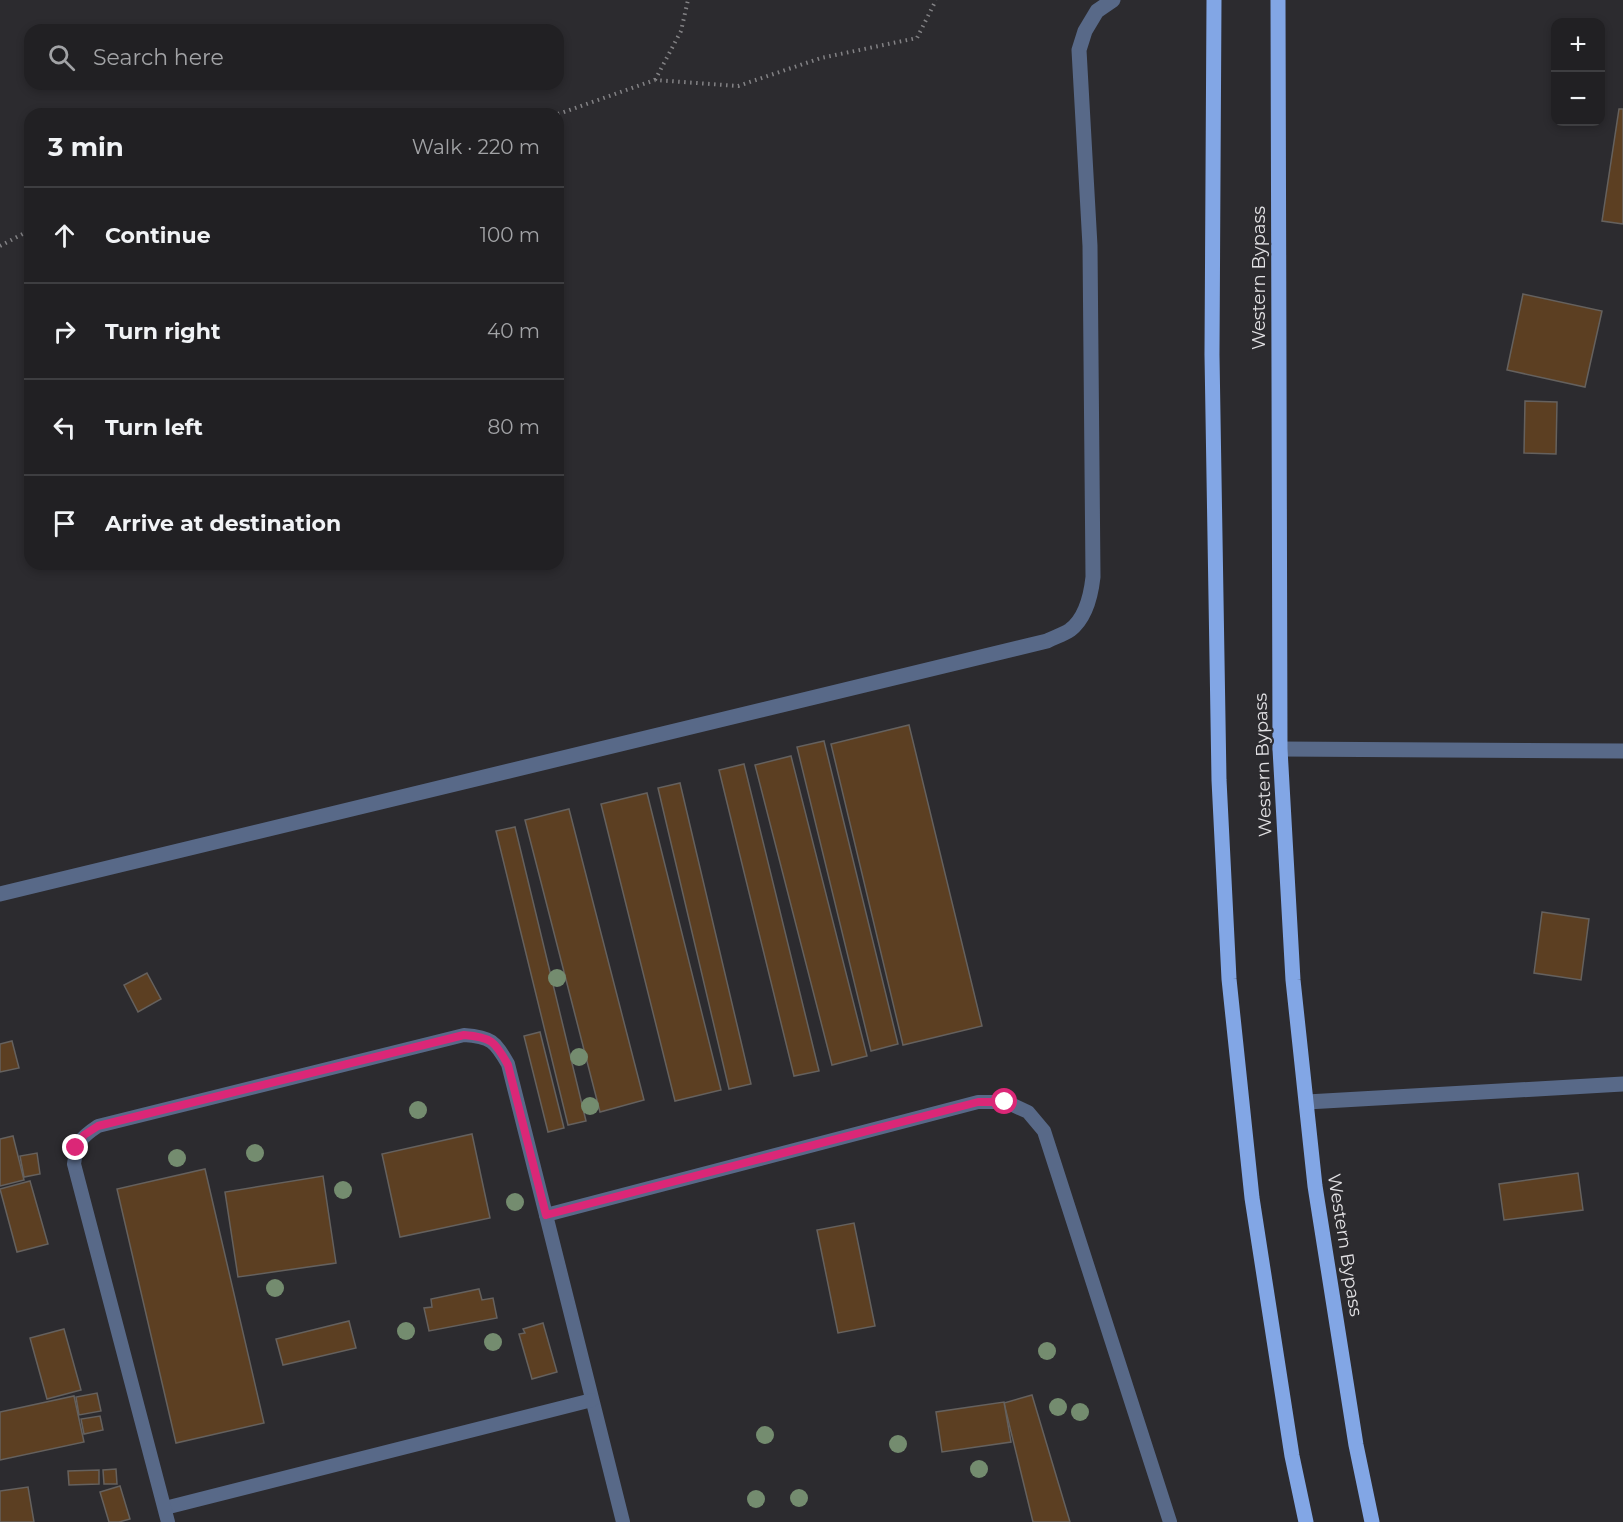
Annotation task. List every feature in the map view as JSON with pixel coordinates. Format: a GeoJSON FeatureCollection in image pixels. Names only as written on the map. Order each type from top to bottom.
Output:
{"type":"FeatureCollection","features":[{"type":"Feature","properties":{"kind":"main road"},"geometry":{"type":"LineString","coordinates":[[1214,0],[1212,379],[1219,780],[1229,979],[1252,1198],[1292,1456],[1306,1522]]}},
{"type":"Feature","properties":{"kind":"main road","name":"Western Bypass"},"geometry":{"type":"LineString","coordinates":[[1278,0],[1280,748],[1293,980],[1319,1209],[1356,1445],[1372,1522]]}},
{"type":"Feature","properties":{"kind":"street"},"geometry":{"type":"LineString","coordinates":[[0,894],[1047,641],[1070,630],[1082,615],[1090,598],[1093,577],[1090,246],[1079,50],[1085,31],[1097,11],[1113,0]]}},
{"type":"Feature","properties":{"kind":"street"},"geometry":{"type":"LineString","coordinates":[[1280,748],[1623,751]]}},
{"type":"Feature","properties":{"kind":"street"},"geometry":{"type":"LineString","coordinates":[[1306,1102],[1623,1084]]}},
{"type":"Feature","properties":{"kind":"lane"},"geometry":{"type":"LineString","coordinates":[[592,1400],[167,1515],[74,1164],[76,1148],[84,1135],[98,1126],[464,1035],[483,1036],[499,1047],[508,1065],[623,1522]]}},
{"type":"Feature","properties":{"kind":"lane"},"geometry":{"type":"LineString","coordinates":[[546,1215],[978,1102],[1005,1102],[1028,1112],[1044,1131],[1170,1522]]}},
{"type":"Feature","properties":{"kind":"path"},"geometry":{"type":"LineString","coordinates":[[655,80],[681,31],[688,0]]}},
{"type":"Feature","properties":{"kind":"path"},"geometry":{"type":"LineString","coordinates":[[564,112],[655,80],[738,86],[821,58],[918,38],[936,0]]}},
{"type":"Feature","properties":{"kind":"path"},"geometry":{"type":"LineString","coordinates":[[0,246],[24,233]]}},
{"type":"Feature","properties":{"kind":"building"},"geometry":{"type":"Polygon","coordinates":[[[1619,109],[1623,109],[1623,224],[1602,221],[1619,109]]]}},
{"type":"Feature","properties":{"kind":"building"},"geometry":{"type":"Polygon","coordinates":[[[1523,294],[1602,311],[1585,387],[1507,370],[1523,294]]]}},
{"type":"Feature","properties":{"kind":"building"},"geometry":{"type":"Polygon","coordinates":[[[1525,401],[1557,402],[1556,454],[1524,453],[1525,401]]]}},
{"type":"Feature","properties":{"kind":"building"},"geometry":{"type":"Polygon","coordinates":[[[909,725],[982,1026],[903,1045],[831,744],[909,725]]]}},
{"type":"Feature","properties":{"kind":"building"},"geometry":{"type":"Polygon","coordinates":[[[824,741],[898,1044],[871,1051],[797,747],[824,741]]]}},
{"type":"Feature","properties":{"kind":"building"},"geometry":{"type":"Polygon","coordinates":[[[791,756],[867,1056],[832,1065],[755,765],[791,756]]]}},
{"type":"Feature","properties":{"kind":"building"},"geometry":{"type":"Polygon","coordinates":[[[744,764],[819,1071],[794,1076],[719,770],[744,764]]]}},
{"type":"Feature","properties":{"kind":"building"},"geometry":{"type":"Polygon","coordinates":[[[680,783],[751,1084],[729,1089],[658,788],[680,783]]]}},
{"type":"Feature","properties":{"kind":"building"},"geometry":{"type":"Polygon","coordinates":[[[647,793],[721,1090],[675,1101],[601,804],[647,793]]]}},
{"type":"Feature","properties":{"kind":"building"},"geometry":{"type":"Polygon","coordinates":[[[569,809],[644,1100],[600,1112],[525,820],[569,809]]]}},
{"type":"Feature","properties":{"kind":"building"},"geometry":{"type":"Polygon","coordinates":[[[515,827],[586,1121],[568,1125],[496,831],[515,827]]]}},
{"type":"Feature","properties":{"kind":"building"},"geometry":{"type":"Polygon","coordinates":[[[1542,912],[1589,919],[1581,980],[1534,973],[1542,912]]]}},
{"type":"Feature","properties":{"kind":"building"},"geometry":{"type":"Polygon","coordinates":[[[147,973],[161,999],[138,1012],[124,985],[147,973]]]}},
{"type":"Feature","properties":{"kind":"building"},"geometry":{"type":"Polygon","coordinates":[[[540,1032],[564,1128],[548,1132],[524,1036],[540,1032]]]}},
{"type":"Feature","properties":{"kind":"building"},"geometry":{"type":"Polygon","coordinates":[[[12,1041],[19,1068],[0,1072],[0,1044],[12,1041]]]}},
{"type":"Feature","properties":{"kind":"building"},"geometry":{"type":"Polygon","coordinates":[[[472,1134],[490,1218],[400,1237],[382,1154],[472,1134]]]}},
{"type":"Feature","properties":{"kind":"building"},"geometry":{"type":"Polygon","coordinates":[[[13,1136],[24,1180],[0,1186],[0,1139],[13,1136]]]}},
{"type":"Feature","properties":{"kind":"building"},"geometry":{"type":"Polygon","coordinates":[[[37,1153],[40,1174],[24,1177],[20,1156],[37,1153]]]}},
{"type":"Feature","properties":{"kind":"building"},"geometry":{"type":"Polygon","coordinates":[[[205,1169],[264,1423],[176,1443],[117,1189],[205,1169]]]}},
{"type":"Feature","properties":{"kind":"building"},"geometry":{"type":"Polygon","coordinates":[[[1578,1173],[1583,1210],[1504,1220],[1499,1184],[1578,1173]]]}},
{"type":"Feature","properties":{"kind":"building"},"geometry":{"type":"Polygon","coordinates":[[[323,1176],[336,1263],[238,1277],[225,1192],[323,1176]]]}},
{"type":"Feature","properties":{"kind":"building"},"geometry":{"type":"Polygon","coordinates":[[[30,1181],[48,1244],[17,1252],[0,1189],[30,1181]]]}},
{"type":"Feature","properties":{"kind":"building"},"geometry":{"type":"Polygon","coordinates":[[[854,1223],[875,1326],[838,1333],[817,1230],[854,1223]]]}},
{"type":"Feature","properties":{"kind":"building"},"geometry":{"type":"Polygon","coordinates":[[[479,1289],[482,1300],[493,1298],[497,1318],[429,1331],[424,1308],[432,1307],[431,1299],[479,1289]]]}},
{"type":"Feature","properties":{"kind":"building"},"geometry":{"type":"Polygon","coordinates":[[[349,1321],[356,1348],[283,1365],[276,1339],[349,1321]]]}},
{"type":"Feature","properties":{"kind":"building"},"geometry":{"type":"Polygon","coordinates":[[[543,1323],[557,1372],[532,1379],[519,1334],[525,1333],[523,1329],[543,1323]]]}},
{"type":"Feature","properties":{"kind":"building"},"geometry":{"type":"Polygon","coordinates":[[[64,1329],[81,1390],[47,1399],[30,1338],[64,1329]]]}},
{"type":"Feature","properties":{"kind":"building"},"geometry":{"type":"Polygon","coordinates":[[[97,1393],[101,1411],[79,1415],[76,1397],[97,1393]]]}},
{"type":"Feature","properties":{"kind":"building"},"geometry":{"type":"Polygon","coordinates":[[[1032,1395],[1070,1522],[1033,1522],[1004,1403],[1032,1395]]]}},
{"type":"Feature","properties":{"kind":"building"},"geometry":{"type":"Polygon","coordinates":[[[74,1396],[84,1442],[0,1460],[0,1412],[74,1396]]]}},
{"type":"Feature","properties":{"kind":"building"},"geometry":{"type":"Polygon","coordinates":[[[1004,1402],[1011,1442],[942,1452],[936,1412],[1004,1402]]]}},
{"type":"Feature","properties":{"kind":"building"},"geometry":{"type":"Polygon","coordinates":[[[100,1416],[103,1430],[84,1434],[81,1419],[100,1416]]]}},
{"type":"Feature","properties":{"kind":"building"},"geometry":{"type":"Polygon","coordinates":[[[116,1469],[117,1484],[104,1484],[103,1470],[116,1469]]]}},
{"type":"Feature","properties":{"kind":"building"},"geometry":{"type":"Polygon","coordinates":[[[99,1470],[99,1484],[69,1485],[68,1471],[99,1470]]]}},
{"type":"Feature","properties":{"kind":"building"},"geometry":{"type":"Polygon","coordinates":[[[120,1486],[130,1519],[109,1522],[100,1492],[120,1486]]]}},
{"type":"Feature","properties":{"kind":"building"},"geometry":{"type":"Polygon","coordinates":[[[28,1487],[34,1522],[0,1522],[0,1491],[28,1487]]]}},
{"type":"Feature","properties":{"kind":"route"},"geometry":{"type":"LineString","coordinates":[[76,1148],[84,1135],[98,1126],[464,1035],[483,1036],[499,1047],[508,1065],[546,1215],[978,1102],[1005,1102]]}}]}
